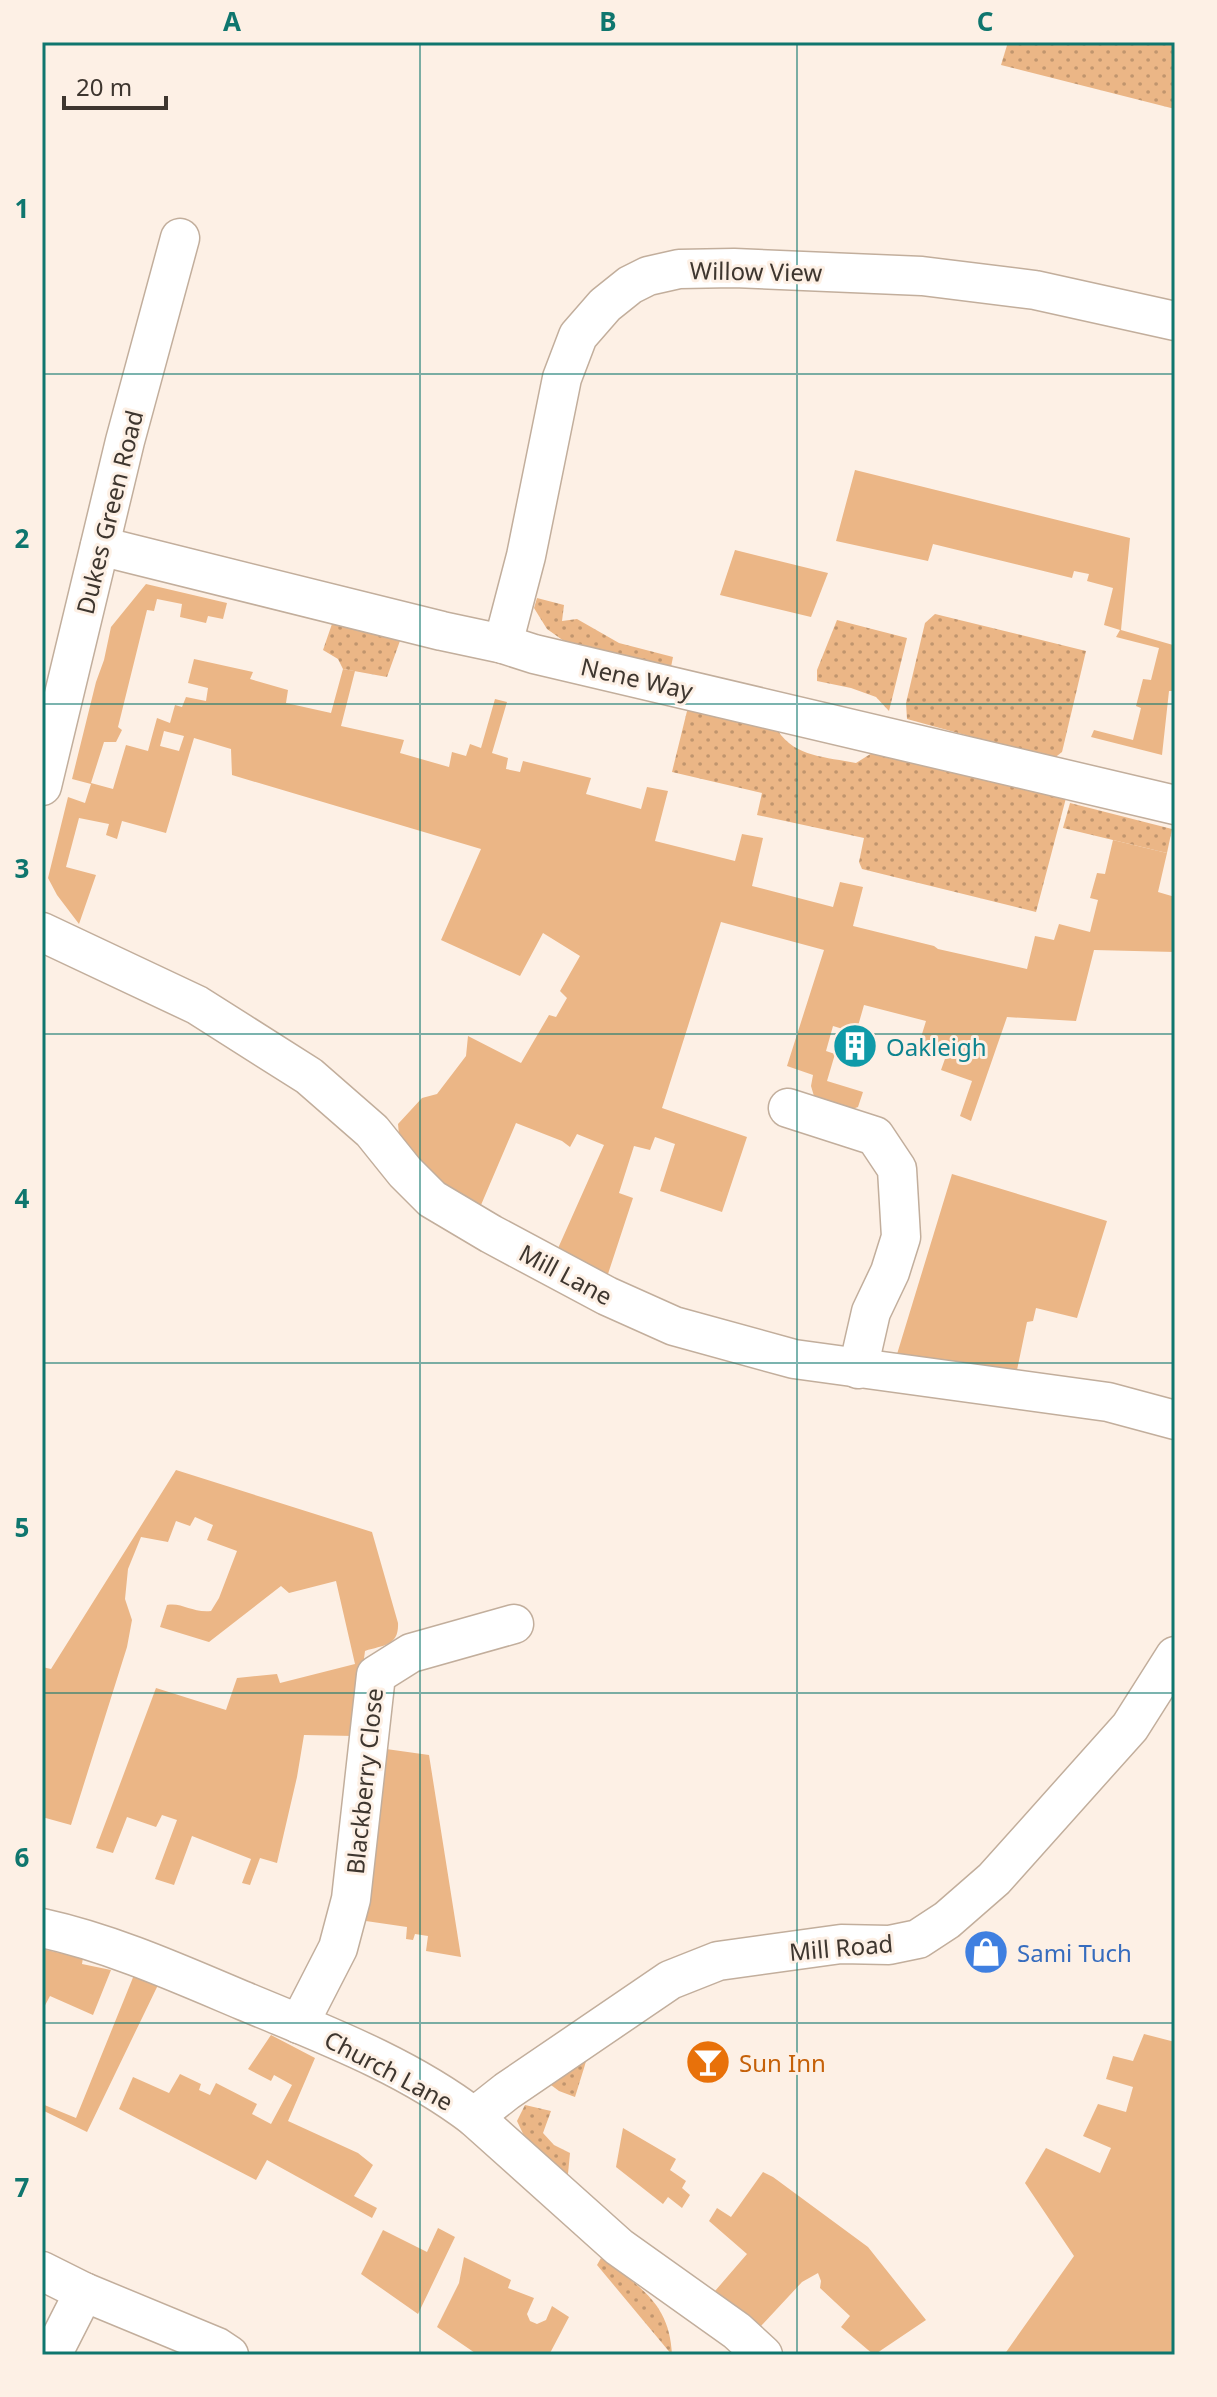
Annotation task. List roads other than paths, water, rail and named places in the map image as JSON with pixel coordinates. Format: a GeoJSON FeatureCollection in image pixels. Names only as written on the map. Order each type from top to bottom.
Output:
{"type":"FeatureCollection","features":[{"type":"Feature","properties":{"kind":"street","name":"Dukes Green Road"},"geometry":{"type":"LineString","coordinates":[[42,786],[146,361],[180,238]]}},
{"type":"Feature","properties":{"kind":"street","name":"Willow View"},"geometry":{"type":"LineString","coordinates":[[503,644],[526,556],[562,378],[578,336],[605,305],[630,285],[648,276],[679,269],[734,268],[922,276],[1035,290],[1175,321]]}},
{"type":"Feature","properties":{"kind":"street","name":"Nene Way"},"geometry":{"type":"LineString","coordinates":[[100,546],[534,654],[1175,805]]}},
{"type":"Feature","properties":{"kind":"street","name":"Mill Lane"},"geometry":{"type":"LineString","coordinates":[[42,932],[197,1005],[309,1076],[372,1131],[432,1199],[607,1296],[674,1326],[794,1359],[1108,1402],[1175,1420]]}},
{"type":"Feature","properties":{"kind":"street"},"geometry":{"type":"LineString","coordinates":[[788,1108],[875,1136],[897,1169],[901,1237],[890,1272],[871,1312],[858,1369]]}},
{"type":"Feature","properties":{"kind":"street","name":"Blackberry Close"},"geometry":{"type":"LineString","coordinates":[[299,2024],[338,1948],[351,1899],[376,1675],[411,1653],[514,1624]]}},
{"type":"Feature","properties":{"kind":"street","name":"Mill Road"},"geometry":{"type":"LineString","coordinates":[[474,2117],[507,2091],[670,1980],[682,1975],[718,1961],[841,1944],[889,1945],[918,1939],[947,1920],[994,1879],[1130,1727],[1175,1656]]}},
{"type":"Feature","properties":{"kind":"street","name":"Church Lane"},"geometry":{"type":"LineString","coordinates":[[42,1928],[131,1956],[299,2024],[406,2073],[453,2101],[619,2247],[739,2347]]}},
{"type":"Feature","properties":{"kind":"street"},"geometry":{"type":"LineString","coordinates":[[42,2271],[229,2355]]}},
{"type":"Feature","properties":{"kind":"street"},"geometry":{"type":"LineString","coordinates":[[54,2351],[84,2292]]}},
{"type":"Feature","properties":{"kind":"place","name":"Oakleigh"},"geometry":{"type":"Point","coordinates":[855,1046]}},
{"type":"Feature","properties":{"kind":"place","name":"Sami Tuch"},"geometry":{"type":"Point","coordinates":[986,1952]}},
{"type":"Feature","properties":{"kind":"place","name":"Sun Inn"},"geometry":{"type":"Point","coordinates":[708,2062]}}]}
